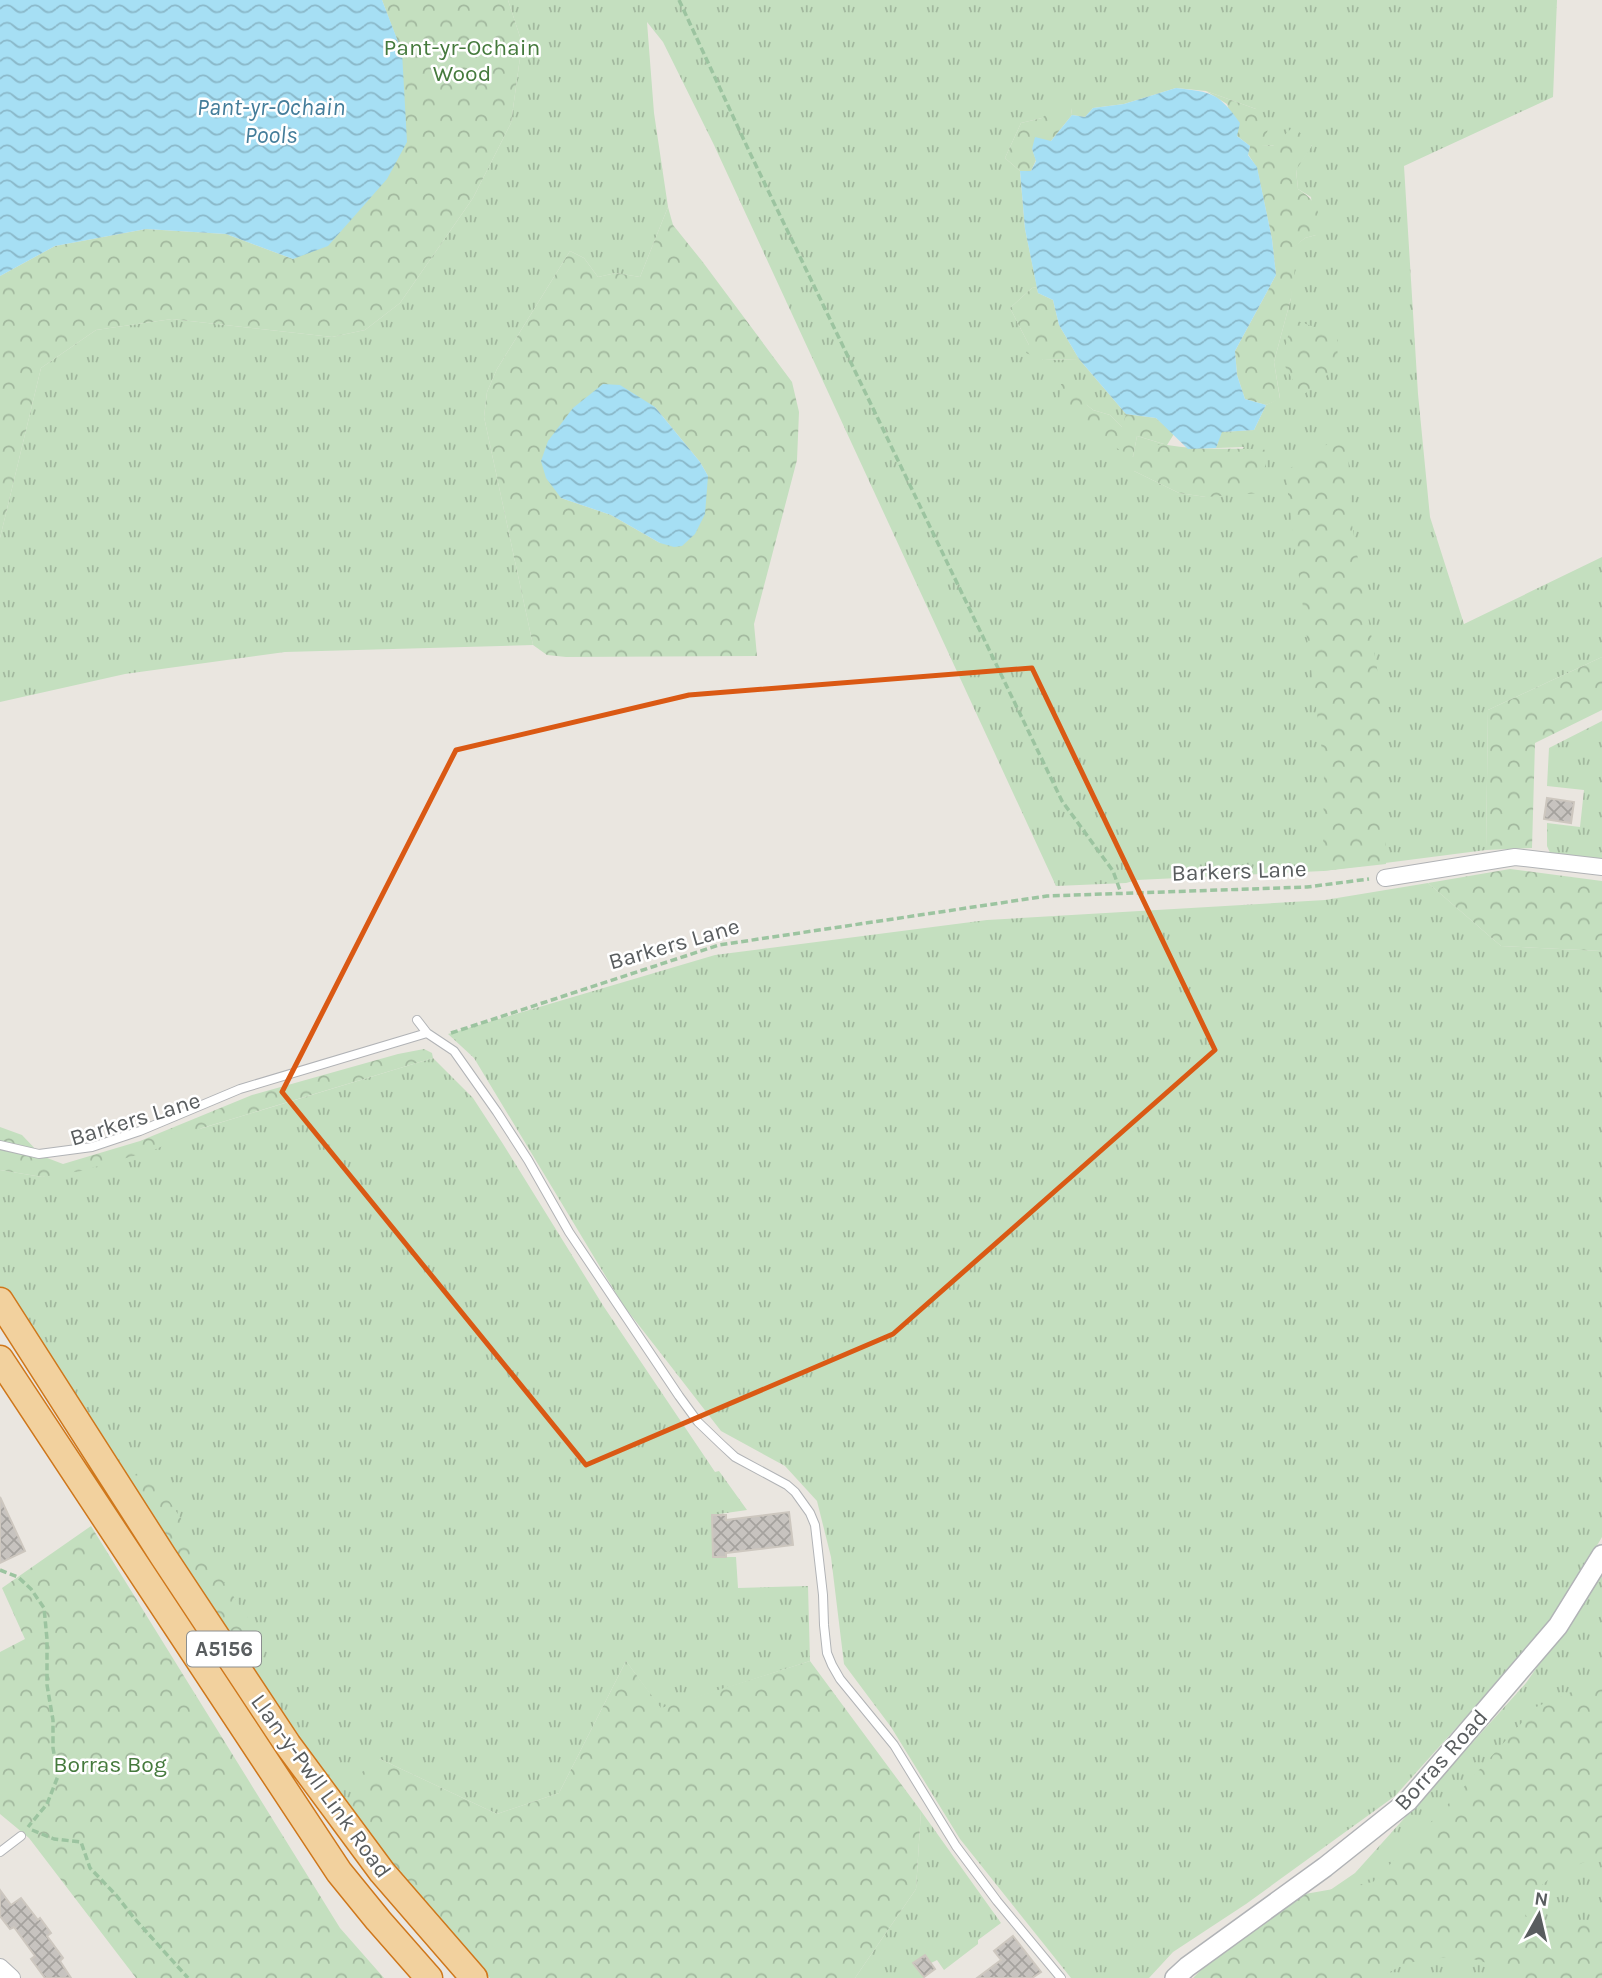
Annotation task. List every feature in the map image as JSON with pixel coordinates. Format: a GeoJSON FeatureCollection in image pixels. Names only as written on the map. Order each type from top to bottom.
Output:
{"type":"FeatureCollection","features":[{"type":"Feature","properties":{"kind":"highway","name":"Llan-y-Pwll Link Road"},"geometry":{"type":"LineString","coordinates":[[0,1301],[288,1745],[382,1872],[474,1978]]}},
{"type":"Feature","properties":{"kind":"highway","name":"Llan-y-Pwll Link Road"},"geometry":{"type":"LineString","coordinates":[[0,1359],[339,1872],[429,1978]]}},
{"type":"Feature","properties":{"kind":"street"},"geometry":{"type":"LineString","coordinates":[[1385,877],[1515,857],[1602,867]]}},
{"type":"Feature","properties":{"kind":"street","name":"Borras Road"},"geometry":{"type":"LineString","coordinates":[[1175,1978],[1325,1867],[1408,1801],[1558,1626],[1602,1555]]}},
{"type":"Feature","properties":{"kind":"street"},"geometry":{"type":"LineString","coordinates":[[0,1967],[12,1978]]}},
{"type":"Feature","properties":{"kind":"lane"},"geometry":{"type":"LineString","coordinates":[[417,1020],[431,1035],[454,1051],[497,1112],[569,1232],[698,1422],[735,1457],[787,1485],[810,1513],[815,1525],[827,1653],[832,1665],[840,1679],[894,1745],[972,1868],[1061,1978]]}},
{"type":"Feature","properties":{"kind":"lane"},"geometry":{"type":"LineString","coordinates":[[0,1145],[39,1154],[92,1147],[139,1131],[240,1089],[431,1035]]}},
{"type":"Feature","properties":{"kind":"lane"},"geometry":{"type":"LineString","coordinates":[[0,1852],[21,1836]]}},
{"type":"Feature","properties":{"kind":"path"},"geometry":{"type":"LineString","coordinates":[[679,0],[756,166],[1062,801],[1113,871],[1121,893]]}},
{"type":"Feature","properties":{"kind":"path","name":"Barkers Lane"},"geometry":{"type":"LineString","coordinates":[[431,1035],[719,945],[1047,896],[1307,887],[1385,877]]}},
{"type":"Feature","properties":{"kind":"path"},"geometry":{"type":"LineString","coordinates":[[0,1570],[18,1577],[31,1589],[44,1608],[47,1685],[58,1776],[47,1804],[21,1836]]}},
{"type":"Feature","properties":{"kind":"path"},"geometry":{"type":"LineString","coordinates":[[28,1826],[54,1839],[81,1842],[90,1868],[117,1895],[188,1978]]}},
{"type":"Feature","properties":{"kind":"highlighted area"},"geometry":{"type":"Polygon","coordinates":[[[1032,668],[1215,1050],[893,1334],[586,1465],[282,1092],[456,750],[689,695],[1032,668]]]}},
{"type":"Feature","properties":{"kind":"green space","name":"Pant-yr-Ochain Wood"},"geometry":{"type":"Polygon","coordinates":[[[382,0],[508,0],[522,43],[511,123],[473,198],[400,303],[365,330],[332,337],[172,319],[96,330],[41,368],[0,538],[0,276],[55,246],[146,229],[226,234],[293,259],[402,53],[382,0]]]}},
{"type":"Feature","properties":{"kind":"green space"},"geometry":{"type":"Polygon","coordinates":[[[508,0],[1557,0],[1553,97],[1404,166],[1418,394],[1430,517],[1464,624],[1602,557],[1602,657],[1488,710],[1486,850],[1323,871],[1056,886],[714,145],[663,42],[647,22],[654,113],[668,207],[640,277],[616,273],[598,277],[584,258],[570,251],[497,369],[487,392],[484,417],[533,645],[285,652],[125,674],[0,702],[0,538],[41,368],[96,330],[172,319],[332,337],[365,330],[400,303],[473,198],[511,123],[522,43],[508,0]],[[1176,88],[1124,104],[1093,108],[1085,117],[1072,115],[1071,108],[1021,123],[1005,158],[1020,171],[1025,229],[1037,287],[1032,288],[1010,308],[1029,345],[1043,360],[1079,359],[1126,414],[1123,428],[1110,415],[1093,410],[1061,384],[1133,457],[1137,436],[1167,445],[1134,471],[1179,493],[1206,497],[1244,447],[1216,448],[1221,432],[1254,430],[1266,405],[1280,398],[1274,362],[1291,298],[1292,248],[1305,238],[1316,235],[1311,197],[1298,189],[1296,169],[1312,145],[1260,146],[1256,109],[1206,91],[1176,88]]]}},
{"type":"Feature","properties":{"kind":"green space"},"geometry":{"type":"Polygon","coordinates":[[[1206,91],[1256,109],[1270,126],[1260,146],[1273,146],[1294,126],[1312,146],[1296,170],[1298,189],[1310,198],[1317,209],[1318,228],[1316,235],[1305,238],[1293,248],[1296,260],[1291,298],[1274,362],[1280,399],[1266,405],[1245,399],[1237,375],[1235,351],[1276,275],[1272,239],[1257,168],[1248,154],[1250,146],[1237,136],[1227,104],[1206,91]]]}},
{"type":"Feature","properties":{"kind":"green space"},"geometry":{"type":"Polygon","coordinates":[[[1055,106],[1071,108],[1072,115],[1051,141],[1032,149],[1036,160],[1031,171],[1020,171],[1005,158],[1021,123],[1042,118],[1055,106]]]}},
{"type":"Feature","properties":{"kind":"green space"},"geometry":{"type":"Polygon","coordinates":[[[668,207],[673,225],[792,382],[799,412],[797,460],[754,624],[757,656],[566,657],[547,655],[533,645],[484,417],[487,392],[497,369],[570,251],[584,258],[598,277],[616,273],[640,277],[668,207]],[[655,407],[561,498],[611,515],[660,543],[708,476],[700,462],[655,407]]]}},
{"type":"Feature","properties":{"kind":"green space"},"geometry":{"type":"Polygon","coordinates":[[[1037,287],[1038,293],[1053,300],[1059,325],[1079,359],[1043,360],[1026,353],[1029,345],[1010,308],[1032,288],[1037,287]]]}},
{"type":"Feature","properties":{"kind":"green space"},"geometry":{"type":"Polygon","coordinates":[[[1292,319],[1337,335],[1338,366],[1302,396],[1282,361],[1292,319]]]}},
{"type":"Feature","properties":{"kind":"green space"},"geometry":{"type":"Polygon","coordinates":[[[1079,383],[1087,405],[1093,410],[1110,415],[1122,427],[1126,414],[1156,418],[1174,434],[1167,445],[1268,450],[1260,493],[1206,497],[1179,493],[1134,471],[1130,464],[1143,447],[1164,444],[1137,436],[1133,457],[1089,433],[1059,402],[1061,384],[1079,383]]]}},
{"type":"Feature","properties":{"kind":"green space"},"geometry":{"type":"Polygon","coordinates":[[[1347,428],[1351,519],[1382,697],[1386,864],[1323,871],[1324,766],[1285,471],[1319,451],[1347,428]]]}},
{"type":"Feature","properties":{"kind":"green space"},"geometry":{"type":"Polygon","coordinates":[[[1602,657],[1602,710],[1535,743],[1532,848],[1486,850],[1488,710],[1602,657]]]}},
{"type":"Feature","properties":{"kind":"green space"},"geometry":{"type":"Polygon","coordinates":[[[1602,721],[1602,862],[1551,855],[1547,846],[1547,823],[1580,827],[1584,790],[1547,786],[1549,748],[1602,721]]]}},
{"type":"Feature","properties":{"kind":"green space"},"geometry":{"type":"Polygon","coordinates":[[[1510,869],[1602,881],[1602,951],[1501,946],[1428,883],[1510,869]]]}},
{"type":"Feature","properties":{"kind":"green space"},"geometry":{"type":"Polygon","coordinates":[[[1428,883],[1501,946],[1602,951],[1602,1537],[1554,1619],[1395,1796],[1246,1904],[1173,1952],[1149,1978],[1071,1978],[960,1839],[891,1727],[844,1664],[831,1557],[817,1501],[785,1466],[721,1431],[623,1305],[474,1058],[448,1034],[715,955],[987,920],[1325,900],[1428,883]]]}},
{"type":"Feature","properties":{"kind":"green space"},"geometry":{"type":"Polygon","coordinates":[[[424,1049],[432,1053],[433,1058],[202,1128],[154,1150],[81,1171],[42,1177],[0,1170],[0,1127],[22,1135],[42,1156],[63,1164],[140,1141],[252,1095],[424,1049]]]}},
{"type":"Feature","properties":{"kind":"green space"},"geometry":{"type":"Polygon","coordinates":[[[433,1058],[473,1098],[604,1307],[715,1472],[719,1471],[747,1510],[712,1515],[713,1557],[736,1557],[738,1588],[808,1586],[810,1661],[661,1709],[626,1661],[559,1793],[497,1814],[380,1759],[347,1811],[121,1479],[0,1295],[0,1170],[42,1177],[433,1058]]]}},
{"type":"Feature","properties":{"kind":"green space"},"geometry":{"type":"Polygon","coordinates":[[[139,1473],[153,1477],[265,1643],[259,1662],[247,1672],[121,1479],[139,1473]]]}},
{"type":"Feature","properties":{"kind":"green space","name":"Borras Bog"},"geometry":{"type":"Polygon","coordinates":[[[91,1526],[340,1928],[384,1978],[136,1978],[29,1838],[0,1814],[0,1652],[25,1639],[2,1588],[91,1526]]]}},
{"type":"Feature","properties":{"kind":"green space"},"geometry":{"type":"Polygon","coordinates":[[[1602,1573],[1602,1978],[1202,1978],[1355,1873],[1526,1683],[1602,1573]]]}},
{"type":"Feature","properties":{"kind":"green space"},"geometry":{"type":"Polygon","coordinates":[[[626,1661],[661,1708],[810,1661],[921,1811],[916,1889],[855,1978],[490,1978],[439,1924],[347,1811],[355,1777],[380,1759],[497,1814],[559,1793],[626,1661]]]}},
{"type":"Feature","properties":{"kind":"green space"},"geometry":{"type":"Polygon","coordinates":[[[1602,1679],[1602,1855],[1555,1874],[1530,1895],[1524,1913],[1529,1919],[1557,1922],[1602,1921],[1602,1978],[1520,1978],[1470,1958],[1448,1957],[1413,1962],[1379,1978],[1193,1978],[1214,1957],[1305,1894],[1373,1882],[1536,1707],[1602,1679]]]}},
{"type":"Feature","properties":{"kind":"green space"},"geometry":{"type":"Polygon","coordinates":[[[921,1811],[1001,1923],[944,1970],[937,1960],[931,1963],[925,1955],[914,1962],[924,1978],[855,1978],[916,1889],[921,1811]]]}},
{"type":"Feature","properties":{"kind":"water","name":"Pant-yr-Ochain Pools"},"geometry":{"type":"Polygon","coordinates":[[[0,0],[382,0],[402,52],[407,142],[387,179],[328,246],[293,259],[226,234],[146,229],[55,246],[0,276],[0,0]]]}},
{"type":"Feature","properties":{"kind":"water"},"geometry":{"type":"Polygon","coordinates":[[[1176,88],[1214,96],[1226,105],[1240,123],[1237,136],[1250,146],[1248,155],[1257,167],[1272,239],[1276,275],[1235,351],[1237,375],[1245,399],[1266,405],[1254,430],[1222,432],[1216,448],[1188,449],[1156,418],[1126,414],[1079,359],[1059,325],[1053,300],[1038,293],[1025,229],[1020,171],[1031,171],[1036,161],[1032,149],[1035,137],[1051,141],[1072,115],[1085,117],[1093,108],[1124,104],[1176,88]]]}},
{"type":"Feature","properties":{"kind":"water"},"geometry":{"type":"Polygon","coordinates":[[[603,384],[620,385],[655,407],[700,462],[708,476],[705,514],[695,534],[682,546],[660,543],[611,515],[561,498],[546,478],[541,461],[548,441],[573,408],[603,384]]]}},
{"type":"Feature","properties":{"kind":"building"},"geometry":{"type":"Polygon","coordinates":[[[1547,798],[1574,802],[1571,823],[1544,819],[1547,798]]]}},
{"type":"Feature","properties":{"kind":"building"},"geometry":{"type":"Polygon","coordinates":[[[0,1497],[25,1551],[0,1563],[0,1497]]]}},
{"type":"Feature","properties":{"kind":"building"},"geometry":{"type":"Polygon","coordinates":[[[789,1512],[793,1545],[713,1557],[712,1515],[726,1515],[726,1520],[789,1512]]]}},
{"type":"Feature","properties":{"kind":"building"},"geometry":{"type":"Polygon","coordinates":[[[0,1890],[11,1905],[21,1898],[38,1920],[40,1918],[51,1933],[47,1936],[63,1958],[60,1961],[71,1978],[45,1978],[31,1959],[35,1956],[14,1927],[10,1929],[0,1916],[0,1890]]]}},
{"type":"Feature","properties":{"kind":"building"},"geometry":{"type":"Polygon","coordinates":[[[1013,1936],[1041,1972],[1032,1978],[977,1978],[1001,1960],[994,1951],[1013,1936]]]}},
{"type":"Feature","properties":{"kind":"building"},"geometry":{"type":"Polygon","coordinates":[[[925,1955],[935,1969],[924,1977],[913,1963],[925,1955]]]}}]}
